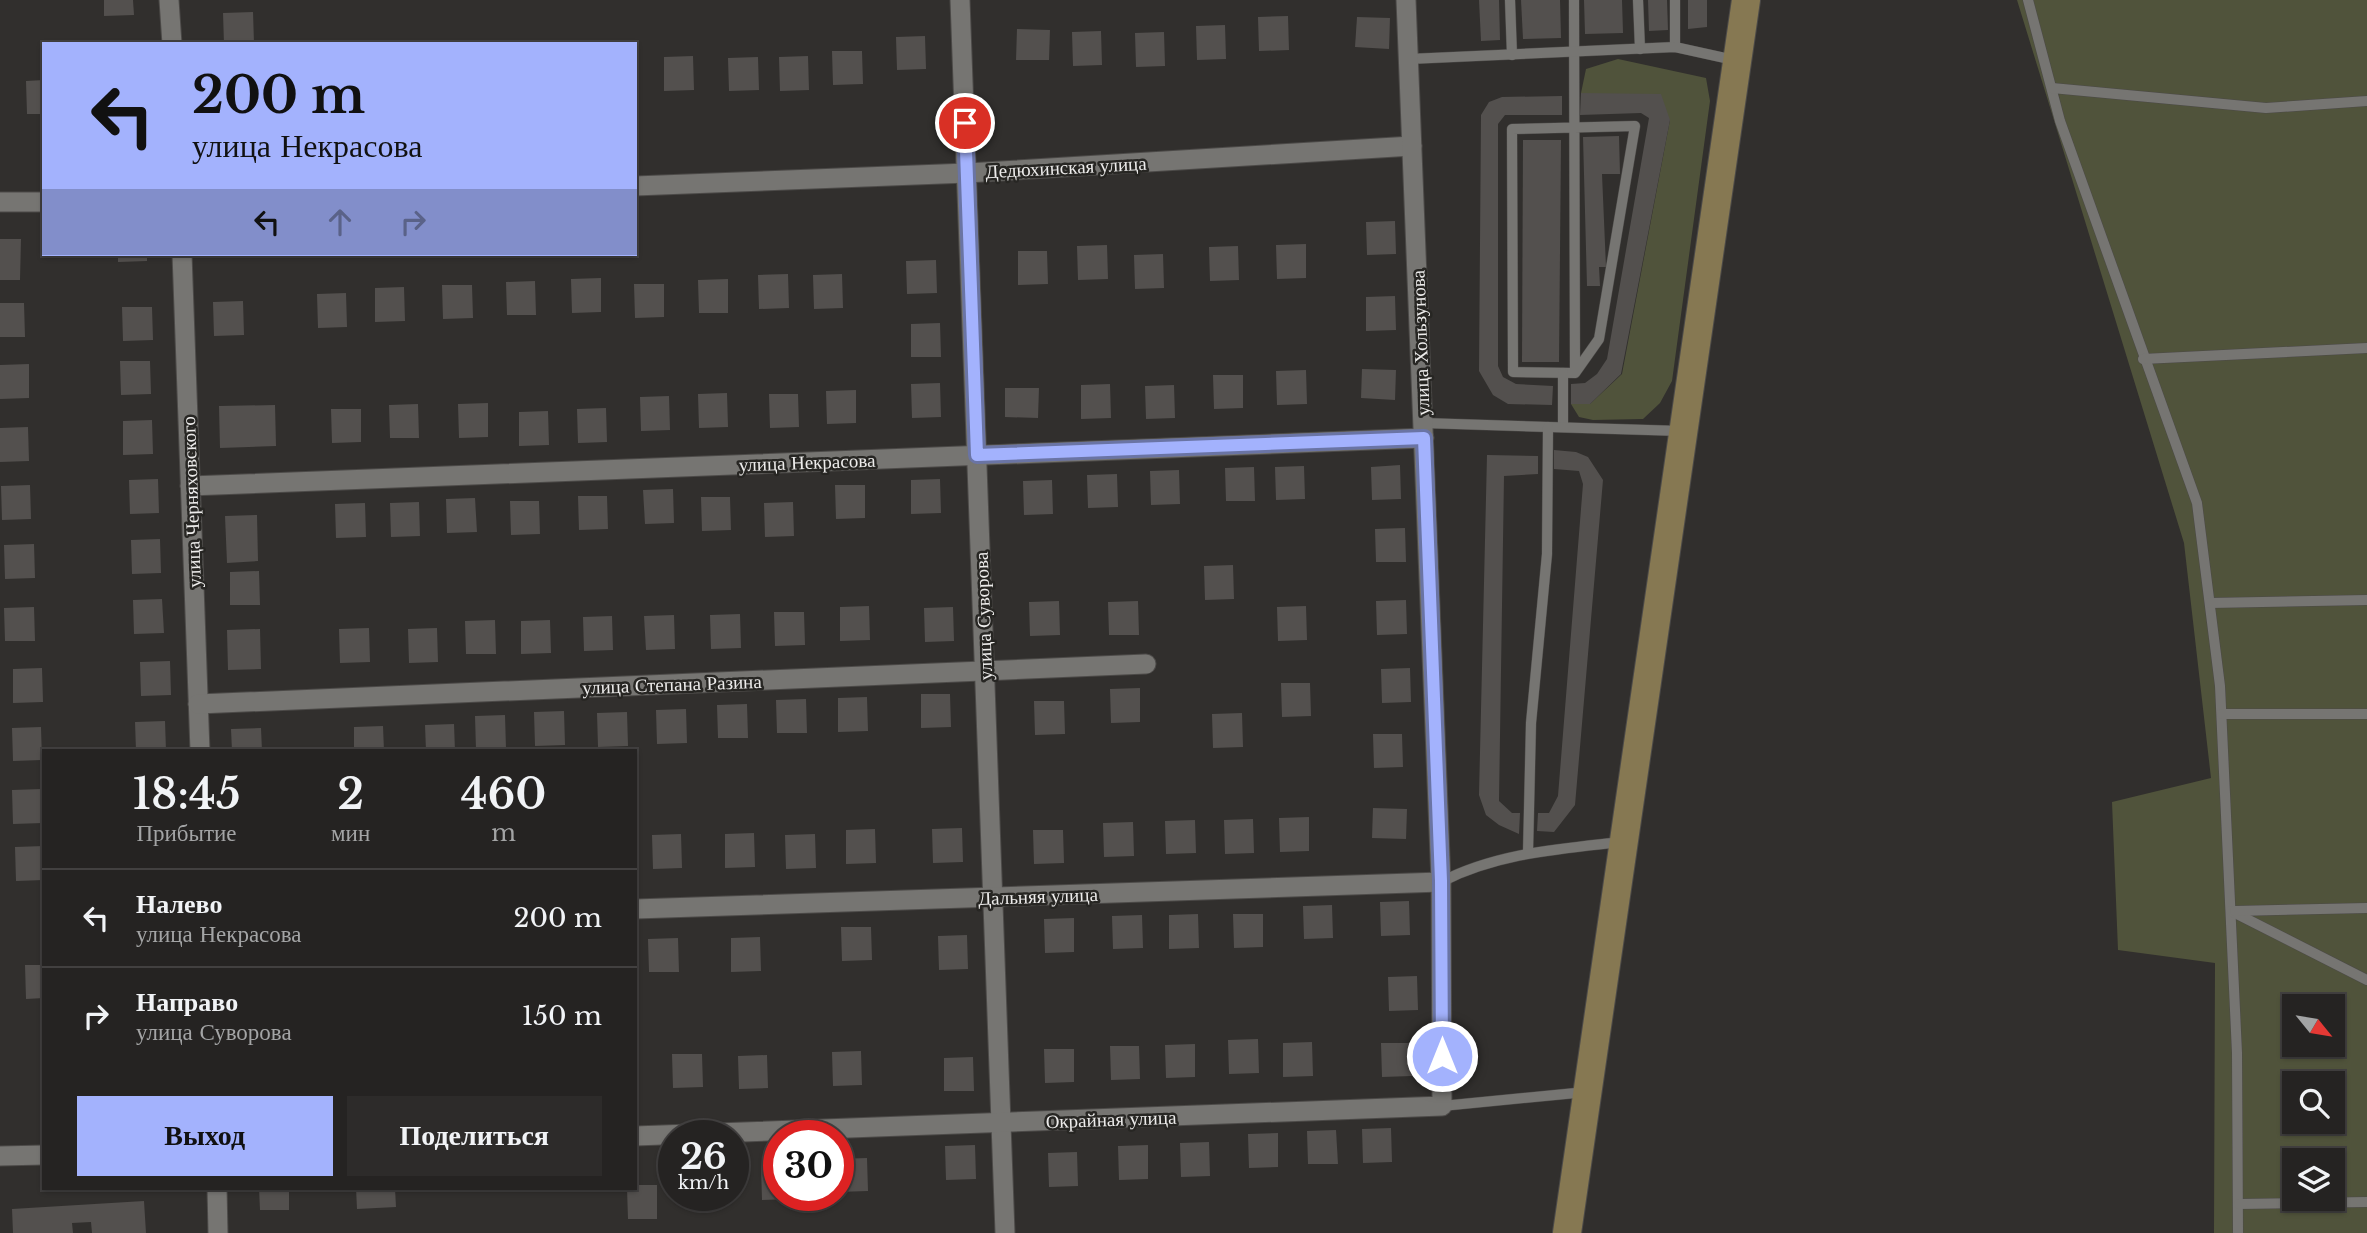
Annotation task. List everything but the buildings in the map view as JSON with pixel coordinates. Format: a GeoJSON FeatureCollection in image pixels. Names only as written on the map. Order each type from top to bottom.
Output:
{"type":"FeatureCollection","features":[{"type":"Feature","properties":{"kind":"main road"},"geometry":{"type":"LineString","coordinates":[[1567,1233],[1746,0]]}},
{"type":"Feature","properties":{"kind":"street"},"geometry":{"type":"LineString","coordinates":[[169,0],[172,42]]}},
{"type":"Feature","properties":{"kind":"street","name":"улица Суворова"},"geometry":{"type":"LineString","coordinates":[[960,0],[1005,1233]]}},
{"type":"Feature","properties":{"kind":"street","name":"улица Хользунова"},"geometry":{"type":"LineString","coordinates":[[1406,0],[1441,881],[1442,1106]]}},
{"type":"Feature","properties":{"kind":"street","name":"Дедюхинская улица"},"geometry":{"type":"LineString","coordinates":[[637,186],[967,173],[1412,146]]}},
{"type":"Feature","properties":{"kind":"street"},"geometry":{"type":"LineString","coordinates":[[0,202],[42,202]]}},
{"type":"Feature","properties":{"kind":"street","name":"улица Черняховского"},"geometry":{"type":"LineString","coordinates":[[181,256],[200,749]]}},
{"type":"Feature","properties":{"kind":"street","name":"улица Некрасова"},"geometry":{"type":"LineString","coordinates":[[190,486],[977,455],[1423,430]]}},
{"type":"Feature","properties":{"kind":"street","name":"улица Степана Разина"},"geometry":{"type":"LineString","coordinates":[[198,704],[1146,664]]}},
{"type":"Feature","properties":{"kind":"street","name":"Дальняя улица"},"geometry":{"type":"LineString","coordinates":[[637,909],[1441,881]]}},
{"type":"Feature","properties":{"kind":"street","name":"Окрайная улица"},"geometry":{"type":"LineString","coordinates":[[637,1136],[1442,1106]]}},
{"type":"Feature","properties":{"kind":"street"},"geometry":{"type":"LineString","coordinates":[[0,1156],[42,1155]]}},
{"type":"Feature","properties":{"kind":"street"},"geometry":{"type":"LineString","coordinates":[[217,1190],[218,1233]]}},
{"type":"Feature","properties":{"kind":"lane"},"geometry":{"type":"LineString","coordinates":[[1510,0],[1512,55]]}},
{"type":"Feature","properties":{"kind":"lane"},"geometry":{"type":"LineString","coordinates":[[1573,0],[1576,52],[1572,128],[1575,373]]}},
{"type":"Feature","properties":{"kind":"lane"},"geometry":{"type":"LineString","coordinates":[[1638,0],[1640,49]]}},
{"type":"Feature","properties":{"kind":"lane"},"geometry":{"type":"LineString","coordinates":[[1675,0],[1675,47]]}},
{"type":"Feature","properties":{"kind":"lane"},"geometry":{"type":"LineString","coordinates":[[2028,0],[2052,88],[2143,359],[2197,503],[2222,714],[2231,911],[2238,1233]]}},
{"type":"Feature","properties":{"kind":"lane"},"geometry":{"type":"LineString","coordinates":[[1409,59],[1675,47],[1738,61]]}},
{"type":"Feature","properties":{"kind":"lane"},"geometry":{"type":"LineString","coordinates":[[2052,88],[2266,108],[2367,101]]}},
{"type":"Feature","properties":{"kind":"lane"},"geometry":{"type":"LineString","coordinates":[[1635,126],[1598,338],[1575,373],[1513,372],[1512,129],[1635,126]]}},
{"type":"Feature","properties":{"kind":"lane"},"geometry":{"type":"LineString","coordinates":[[2143,359],[2367,348]]}},
{"type":"Feature","properties":{"kind":"lane"},"geometry":{"type":"LineString","coordinates":[[1563,373],[1563,427]]}},
{"type":"Feature","properties":{"kind":"lane"},"geometry":{"type":"LineString","coordinates":[[1528,853],[1531,723],[1547,554],[1548,427]]}},
{"type":"Feature","properties":{"kind":"lane"},"geometry":{"type":"LineString","coordinates":[[1423,430],[1563,427],[1685,431]]}},
{"type":"Feature","properties":{"kind":"lane"},"geometry":{"type":"LineString","coordinates":[[2210,603],[2367,600]]}},
{"type":"Feature","properties":{"kind":"lane"},"geometry":{"type":"LineString","coordinates":[[2222,714],[2367,714]]}},
{"type":"Feature","properties":{"kind":"lane"},"geometry":{"type":"LineString","coordinates":[[1441,881],[1468,868],[1528,853],[1625,841]]}},
{"type":"Feature","properties":{"kind":"lane"},"geometry":{"type":"LineString","coordinates":[[2231,911],[2367,908]]}},
{"type":"Feature","properties":{"kind":"lane"},"geometry":{"type":"LineString","coordinates":[[2231,911],[2367,980]]}},
{"type":"Feature","properties":{"kind":"lane","name":"Окрайная улица"},"geometry":{"type":"LineString","coordinates":[[1442,1106],[1586,1092]]}},
{"type":"Feature","properties":{"kind":"lane"},"geometry":{"type":"LineString","coordinates":[[2239,1203],[2367,1202]]}},
{"type":"Feature","properties":{"kind":"green space"},"geometry":{"type":"Polygon","coordinates":[[[2017,0],[2367,0],[2367,1233],[2214,1233],[2215,963],[2118,950],[2112,802],[2211,778],[2184,543],[2017,0]]]}},
{"type":"Feature","properties":{"kind":"green space"},"geometry":{"type":"Polygon","coordinates":[[[1618,59],[1706,78],[1710,101],[1672,381],[1660,403],[1643,419],[1593,420],[1579,417],[1571,404],[1590,404],[1622,374],[1670,120],[1581,93],[1586,69],[1618,59]]]}},
{"type":"Feature","properties":{"kind":"route"},"geometry":{"type":"LineString","coordinates":[[965,123],[977,455],[1424,438],[1441,881],[1442,1056]]}}]}
